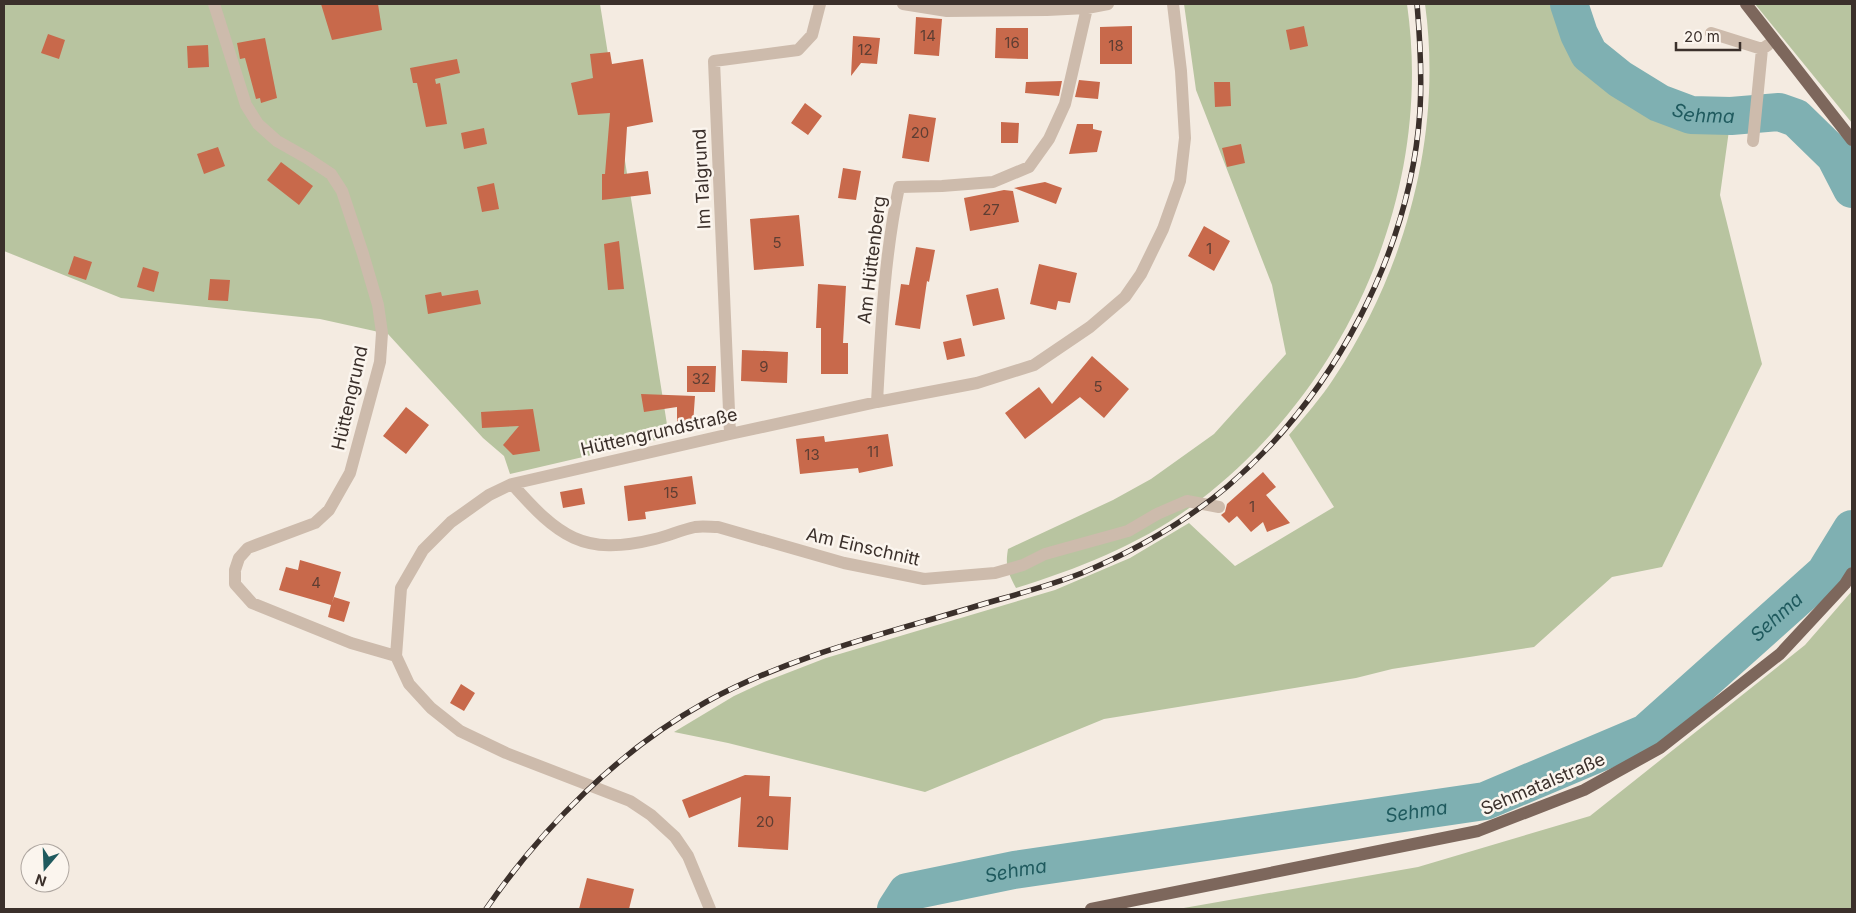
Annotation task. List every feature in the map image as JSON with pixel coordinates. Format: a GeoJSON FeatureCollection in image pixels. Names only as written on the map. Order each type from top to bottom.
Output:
{"type":"FeatureCollection","features":[{"type":"Feature","properties":{"kind":"main road"},"geometry":{"type":"LineString","coordinates":[[1746,4],[1852,140]]}},
{"type":"Feature","properties":{"kind":"main road","name":"Sehmatalstraße"},"geometry":{"type":"LineString","coordinates":[[1091,909],[1478,831],[1584,790],[1660,748],[1780,654],[1845,584],[1852,573]]}},
{"type":"Feature","properties":{"kind":"street","name":"Hüttengrund"},"geometry":{"type":"LineString","coordinates":[[214,4],[246,105],[258,124],[277,142],[307,158],[331,174],[342,191],[366,262],[378,305],[382,333],[380,362],[350,474],[329,510],[315,523],[248,548],[239,558],[235,570],[235,584],[252,603],[351,643],[396,656]]}},
{"type":"Feature","properties":{"kind":"street","name":"Im Talgrund"},"geometry":{"type":"LineString","coordinates":[[730,434],[714,60],[798,50],[812,36],[820,4]]}},
{"type":"Feature","properties":{"kind":"street"},"geometry":{"type":"LineString","coordinates":[[903,4],[947,11],[989,7],[1087,8],[1108,4]]}},
{"type":"Feature","properties":{"kind":"street","name":"Hüttengrundstraße"},"geometry":{"type":"LineString","coordinates":[[710,909],[688,856],[675,838],[651,815],[630,801],[514,756],[460,731],[431,708],[409,684],[396,656],[401,588],[423,550],[451,522],[489,494],[512,484],[877,402],[978,383],[1034,365],[1090,327],[1125,297],[1142,274],[1163,229],[1180,181],[1185,138],[1174,4]]}},
{"type":"Feature","properties":{"kind":"street","name":"Am Hüttenberg"},"geometry":{"type":"LineString","coordinates":[[877,402],[890,227],[899,187],[993,182],[1029,167],[1050,139],[1065,104],[1087,8]]}},
{"type":"Feature","properties":{"kind":"street"},"geometry":{"type":"LineString","coordinates":[[1711,33],[1762,49]]}},
{"type":"Feature","properties":{"kind":"street"},"geometry":{"type":"LineString","coordinates":[[1762,49],[1774,41]]}},
{"type":"Feature","properties":{"kind":"street"},"geometry":{"type":"LineString","coordinates":[[1753,141],[1762,49]]}},
{"type":"Feature","properties":{"kind":"street","name":"Am Einschnitt"},"geometry":{"type":"LineString","coordinates":[[512,484],[548,522],[579,542],[600,545],[633,545],[696,527],[718,527],[844,564],[924,579],[995,572],[1023,564],[1045,554],[1128,531],[1157,514],[1187,501],[1219,507]]}},
{"type":"Feature","properties":{"kind":"green space"},"geometry":{"type":"Polygon","coordinates":[[[4,4],[600,4],[669,437],[510,474],[504,456],[483,438],[388,334],[320,319],[121,298],[4,251],[4,4]]]}},
{"type":"Feature","properties":{"kind":"green space"},"geometry":{"type":"Polygon","coordinates":[[[1184,4],[1407,4],[1412,74],[1407,144],[1393,213],[1370,279],[1338,342],[1299,400],[1253,453],[1200,500],[1158,529],[1112,552],[1065,572],[1016,588],[1008,569],[1008,549],[1113,500],[1151,479],[1214,434],[1286,354],[1272,285],[1196,90],[1184,4]]]}},
{"type":"Feature","properties":{"kind":"green space"},"geometry":{"type":"Polygon","coordinates":[[[1425,4],[1571,4],[1578,30],[1586,49],[1598,62],[1623,81],[1653,99],[1681,112],[1697,116],[1731,116],[1720,195],[1762,364],[1662,567],[1612,577],[1534,647],[1392,669],[1356,678],[1104,719],[925,792],[728,743],[674,732],[734,696],[764,682],[826,658],[1055,590],[1130,558],[1189,523],[1235,566],[1334,507],[1289,435],[1334,378],[1359,336],[1381,292],[1399,246],[1413,199],[1423,151],[1429,102],[1429,53],[1425,4]]]}},
{"type":"Feature","properties":{"kind":"green space"},"geometry":{"type":"Polygon","coordinates":[[[1755,4],[1852,4],[1852,123],[1755,4]]]}},
{"type":"Feature","properties":{"kind":"green space"},"geometry":{"type":"Polygon","coordinates":[[[1852,591],[1852,909],[1178,909],[1418,867],[1590,816],[1805,645],[1852,591]]]}},
{"type":"Feature","properties":{"kind":"building"},"geometry":{"type":"Polygon","coordinates":[[[321,4],[378,4],[382,30],[332,40],[321,4]]]}},
{"type":"Feature","properties":{"kind":"building"},"geometry":{"type":"Polygon","coordinates":[[[916,17],[942,19],[939,56],[914,54],[916,17]]]}},
{"type":"Feature","properties":{"kind":"building"},"geometry":{"type":"Polygon","coordinates":[[[1132,26],[1132,64],[1100,64],[1100,27],[1132,26]]]}},
{"type":"Feature","properties":{"kind":"building"},"geometry":{"type":"Polygon","coordinates":[[[1304,26],[1308,46],[1290,50],[1286,30],[1304,26]]]}},
{"type":"Feature","properties":{"kind":"building"},"geometry":{"type":"Polygon","coordinates":[[[996,28],[1028,28],[1028,59],[995,58],[996,28]]]}},
{"type":"Feature","properties":{"kind":"building"},"geometry":{"type":"Polygon","coordinates":[[[48,34],[65,40],[59,59],[41,53],[48,34]]]}},
{"type":"Feature","properties":{"kind":"building"},"geometry":{"type":"Polygon","coordinates":[[[853,36],[880,38],[877,64],[861,63],[851,76],[853,36]]]}},
{"type":"Feature","properties":{"kind":"building"},"geometry":{"type":"Polygon","coordinates":[[[265,38],[277,98],[261,103],[260,98],[256,99],[245,58],[240,59],[237,43],[265,38]]]}},
{"type":"Feature","properties":{"kind":"building"},"geometry":{"type":"Polygon","coordinates":[[[208,45],[209,67],[188,68],[187,46],[208,45]]]}},
{"type":"Feature","properties":{"kind":"building"},"geometry":{"type":"Polygon","coordinates":[[[610,52],[612,64],[643,59],[653,122],[627,127],[624,174],[648,171],[651,194],[602,200],[602,174],[605,174],[610,113],[578,115],[571,83],[593,78],[590,54],[610,52]]]}},
{"type":"Feature","properties":{"kind":"building"},"geometry":{"type":"Polygon","coordinates":[[[457,59],[460,73],[435,79],[436,84],[440,83],[447,124],[426,127],[417,83],[413,83],[410,68],[457,59]]]}},
{"type":"Feature","properties":{"kind":"building"},"geometry":{"type":"Polygon","coordinates":[[[1079,80],[1100,82],[1098,99],[1075,97],[1079,80]]]}},
{"type":"Feature","properties":{"kind":"building"},"geometry":{"type":"Polygon","coordinates":[[[1062,81],[1059,96],[1025,93],[1026,82],[1062,81]]]}},
{"type":"Feature","properties":{"kind":"building"},"geometry":{"type":"Polygon","coordinates":[[[1214,82],[1230,82],[1231,106],[1215,107],[1214,82]]]}},
{"type":"Feature","properties":{"kind":"building"},"geometry":{"type":"Polygon","coordinates":[[[805,103],[822,116],[808,135],[791,123],[805,103]]]}},
{"type":"Feature","properties":{"kind":"building"},"geometry":{"type":"Polygon","coordinates":[[[909,114],[936,118],[929,162],[902,158],[909,114]]]}},
{"type":"Feature","properties":{"kind":"building"},"geometry":{"type":"Polygon","coordinates":[[[1001,122],[1019,123],[1018,143],[1001,143],[1001,122]]]}},
{"type":"Feature","properties":{"kind":"building"},"geometry":{"type":"Polygon","coordinates":[[[1077,124],[1093,124],[1093,129],[1102,131],[1097,152],[1069,154],[1077,124]]]}},
{"type":"Feature","properties":{"kind":"building"},"geometry":{"type":"Polygon","coordinates":[[[484,128],[487,144],[464,149],[461,133],[484,128]]]}},
{"type":"Feature","properties":{"kind":"building"},"geometry":{"type":"Polygon","coordinates":[[[1241,144],[1245,163],[1227,167],[1222,148],[1241,144]]]}},
{"type":"Feature","properties":{"kind":"building"},"geometry":{"type":"Polygon","coordinates":[[[218,147],[225,166],[204,174],[197,154],[218,147]]]}},
{"type":"Feature","properties":{"kind":"building"},"geometry":{"type":"Polygon","coordinates":[[[281,162],[313,186],[299,205],[267,180],[281,162]]]}},
{"type":"Feature","properties":{"kind":"building"},"geometry":{"type":"Polygon","coordinates":[[[843,168],[861,171],[856,200],[838,198],[843,168]]]}},
{"type":"Feature","properties":{"kind":"building"},"geometry":{"type":"Polygon","coordinates":[[[1045,182],[1062,188],[1056,204],[1014,188],[1045,182]]]}},
{"type":"Feature","properties":{"kind":"building"},"geometry":{"type":"Polygon","coordinates":[[[494,183],[499,209],[482,212],[477,187],[494,183]]]}},
{"type":"Feature","properties":{"kind":"building"},"geometry":{"type":"Polygon","coordinates":[[[1004,190],[1013,191],[1019,222],[970,231],[964,198],[1004,190]]]}},
{"type":"Feature","properties":{"kind":"building"},"geometry":{"type":"Polygon","coordinates":[[[799,215],[804,266],[754,270],[750,219],[799,215]]]}},
{"type":"Feature","properties":{"kind":"building"},"geometry":{"type":"Polygon","coordinates":[[[1204,226],[1230,241],[1214,271],[1188,256],[1204,226]]]}},
{"type":"Feature","properties":{"kind":"building"},"geometry":{"type":"Polygon","coordinates":[[[619,241],[624,289],[608,290],[604,244],[619,241]]]}},
{"type":"Feature","properties":{"kind":"building"},"geometry":{"type":"Polygon","coordinates":[[[916,247],[935,250],[929,282],[927,281],[920,329],[895,325],[901,284],[909,285],[916,247]]]}},
{"type":"Feature","properties":{"kind":"building"},"geometry":{"type":"Polygon","coordinates":[[[74,256],[92,262],[86,280],[68,274],[74,256]]]}},
{"type":"Feature","properties":{"kind":"building"},"geometry":{"type":"Polygon","coordinates":[[[1039,264],[1077,273],[1070,303],[1058,301],[1056,310],[1030,304],[1039,264]]]}},
{"type":"Feature","properties":{"kind":"building"},"geometry":{"type":"Polygon","coordinates":[[[143,267],[159,272],[154,292],[137,287],[143,267]]]}},
{"type":"Feature","properties":{"kind":"building"},"geometry":{"type":"Polygon","coordinates":[[[210,279],[230,280],[228,301],[208,300],[210,279]]]}},
{"type":"Feature","properties":{"kind":"building"},"geometry":{"type":"Polygon","coordinates":[[[818,284],[846,286],[843,343],[848,343],[848,374],[821,374],[821,328],[816,328],[818,284]]]}},
{"type":"Feature","properties":{"kind":"building"},"geometry":{"type":"Polygon","coordinates":[[[998,288],[1005,319],[973,326],[966,295],[998,288]]]}},
{"type":"Feature","properties":{"kind":"building"},"geometry":{"type":"Polygon","coordinates":[[[478,290],[481,304],[428,314],[425,295],[441,292],[442,296],[478,290]]]}},
{"type":"Feature","properties":{"kind":"building"},"geometry":{"type":"Polygon","coordinates":[[[961,338],[965,356],[947,360],[943,342],[961,338]]]}},
{"type":"Feature","properties":{"kind":"building"},"geometry":{"type":"Polygon","coordinates":[[[742,350],[788,352],[787,383],[741,381],[742,350]]]}},
{"type":"Feature","properties":{"kind":"building"},"geometry":{"type":"Polygon","coordinates":[[[1092,356],[1129,389],[1104,418],[1080,397],[1025,439],[1005,413],[1039,387],[1052,404],[1092,356]]]}},
{"type":"Feature","properties":{"kind":"building"},"geometry":{"type":"Polygon","coordinates":[[[687,366],[716,366],[715,392],[687,392],[687,366]]]}},
{"type":"Feature","properties":{"kind":"building"},"geometry":{"type":"Polygon","coordinates":[[[641,394],[695,396],[693,424],[677,423],[677,407],[644,412],[641,394]]]}},
{"type":"Feature","properties":{"kind":"building"},"geometry":{"type":"Polygon","coordinates":[[[406,407],[429,425],[406,454],[383,436],[406,407]]]}},
{"type":"Feature","properties":{"kind":"building"},"geometry":{"type":"Polygon","coordinates":[[[533,409],[540,451],[513,455],[503,445],[519,426],[482,428],[481,412],[533,409]]]}},
{"type":"Feature","properties":{"kind":"building"},"geometry":{"type":"Polygon","coordinates":[[[888,434],[893,466],[859,473],[858,468],[800,474],[796,439],[824,436],[825,442],[888,434]]]}},
{"type":"Feature","properties":{"kind":"building"},"geometry":{"type":"Polygon","coordinates":[[[1263,472],[1276,487],[1266,495],[1290,523],[1267,532],[1263,522],[1251,532],[1237,516],[1229,523],[1221,515],[1225,512],[1227,504],[1263,472]]]}},
{"type":"Feature","properties":{"kind":"building"},"geometry":{"type":"Polygon","coordinates":[[[692,476],[696,504],[645,512],[646,519],[628,521],[624,486],[692,476]]]}},
{"type":"Feature","properties":{"kind":"building"},"geometry":{"type":"Polygon","coordinates":[[[582,488],[585,504],[563,508],[560,492],[582,488]]]}},
{"type":"Feature","properties":{"kind":"building"},"geometry":{"type":"Polygon","coordinates":[[[300,560],[341,572],[332,603],[334,597],[350,602],[344,622],[328,617],[331,605],[279,590],[286,567],[298,570],[300,560]]]}},
{"type":"Feature","properties":{"kind":"building"},"geometry":{"type":"Polygon","coordinates":[[[461,684],[475,693],[464,711],[450,703],[461,684]]]}},
{"type":"Feature","properties":{"kind":"building"},"geometry":{"type":"Polygon","coordinates":[[[745,775],[770,776],[769,796],[791,797],[788,850],[738,847],[741,797],[689,818],[682,800],[745,775]]]}},
{"type":"Feature","properties":{"kind":"building"},"geometry":{"type":"Polygon","coordinates":[[[587,878],[634,889],[629,909],[579,909],[587,878]]]}},
{"type":"Feature","properties":{"kind":"waterway","name":"Sehma"},"geometry":{"type":"LineString","coordinates":[[1569,4],[1579,34],[1589,54],[1620,79],[1659,103],[1691,115],[1731,116],[1779,112],[1796,118],[1835,156],[1852,189]]}},
{"type":"Feature","properties":{"kind":"waterway","name":"Sehma"},"geometry":{"type":"LineString","coordinates":[[896,909],[907,892],[1014,870],[1485,801],[1646,733],[1825,573],[1852,529]]}},
{"type":"Feature","properties":{"kind":"railway"},"geometry":{"type":"LineString","coordinates":[[486,909],[531,850],[584,793],[643,743],[674,721],[706,702],[739,685],[806,658],[1082,573],[1158,535],[1194,512],[1228,486],[1266,449],[1301,409],[1333,364],[1360,316],[1383,266],[1401,215],[1414,163],[1421,83],[1417,4]]}}]}
